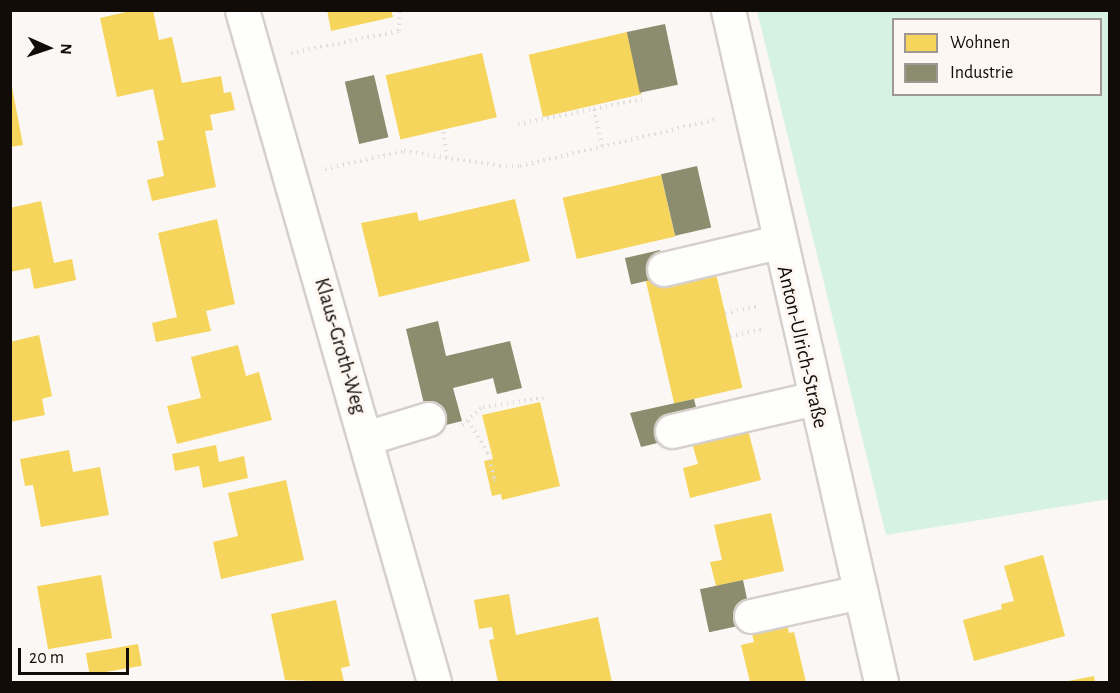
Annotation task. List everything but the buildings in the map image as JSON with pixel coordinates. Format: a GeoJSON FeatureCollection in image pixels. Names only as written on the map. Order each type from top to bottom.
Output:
{"type":"FeatureCollection","features":[{"type":"Feature","properties":{"kind":"street","name":"Klaus-Groth-Weg"},"geometry":{"type":"LineString","coordinates":[[242,10],[292,176],[434,682]]}},
{"type":"Feature","properties":{"kind":"street","name":"Anton-Ulrich-Straße"},"geometry":{"type":"LineString","coordinates":[[728,10],[780,249],[881,682]]}},
{"type":"Feature","properties":{"kind":"street"},"geometry":{"type":"LineString","coordinates":[[664,269],[780,249]]}},
{"type":"Feature","properties":{"kind":"street"},"geometry":{"type":"LineString","coordinates":[[716,271],[780,249]]}},
{"type":"Feature","properties":{"kind":"street"},"geometry":{"type":"LineString","coordinates":[[696,406],[812,389]]}},
{"type":"Feature","properties":{"kind":"street"},"geometry":{"type":"LineString","coordinates":[[672,431],[812,389]]}},
{"type":"Feature","properties":{"kind":"street"},"geometry":{"type":"LineString","coordinates":[[366,438],[428,419]]}},
{"type":"Feature","properties":{"kind":"street"},"geometry":{"type":"LineString","coordinates":[[749,605],[857,582]]}},
{"type":"Feature","properties":{"kind":"path"},"geometry":{"type":"LineString","coordinates":[[285,56],[295,50],[399,31],[402,23],[400,10]]}},
{"type":"Feature","properties":{"kind":"path"},"geometry":{"type":"LineString","coordinates":[[518,124],[642,99]]}},
{"type":"Feature","properties":{"kind":"path"},"geometry":{"type":"LineString","coordinates":[[594,109],[602,146]]}},
{"type":"Feature","properties":{"kind":"path"},"geometry":{"type":"LineString","coordinates":[[292,176],[404,151],[520,166],[751,112]]}},
{"type":"Feature","properties":{"kind":"path"},"geometry":{"type":"LineString","coordinates":[[444,132],[447,158]]}},
{"type":"Feature","properties":{"kind":"path"},"geometry":{"type":"LineString","coordinates":[[725,313],[769,304]]}},
{"type":"Feature","properties":{"kind":"path"},"geometry":{"type":"LineString","coordinates":[[730,336],[774,327]]}},
{"type":"Feature","properties":{"kind":"path"},"geometry":{"type":"LineString","coordinates":[[468,421],[488,453],[494,480],[498,480]]}},
{"type":"Feature","properties":{"kind":"green space"},"geometry":{"type":"Polygon","coordinates":[[[757,11],[1109,11],[1109,499],[886,535],[757,11]]]}}]}
